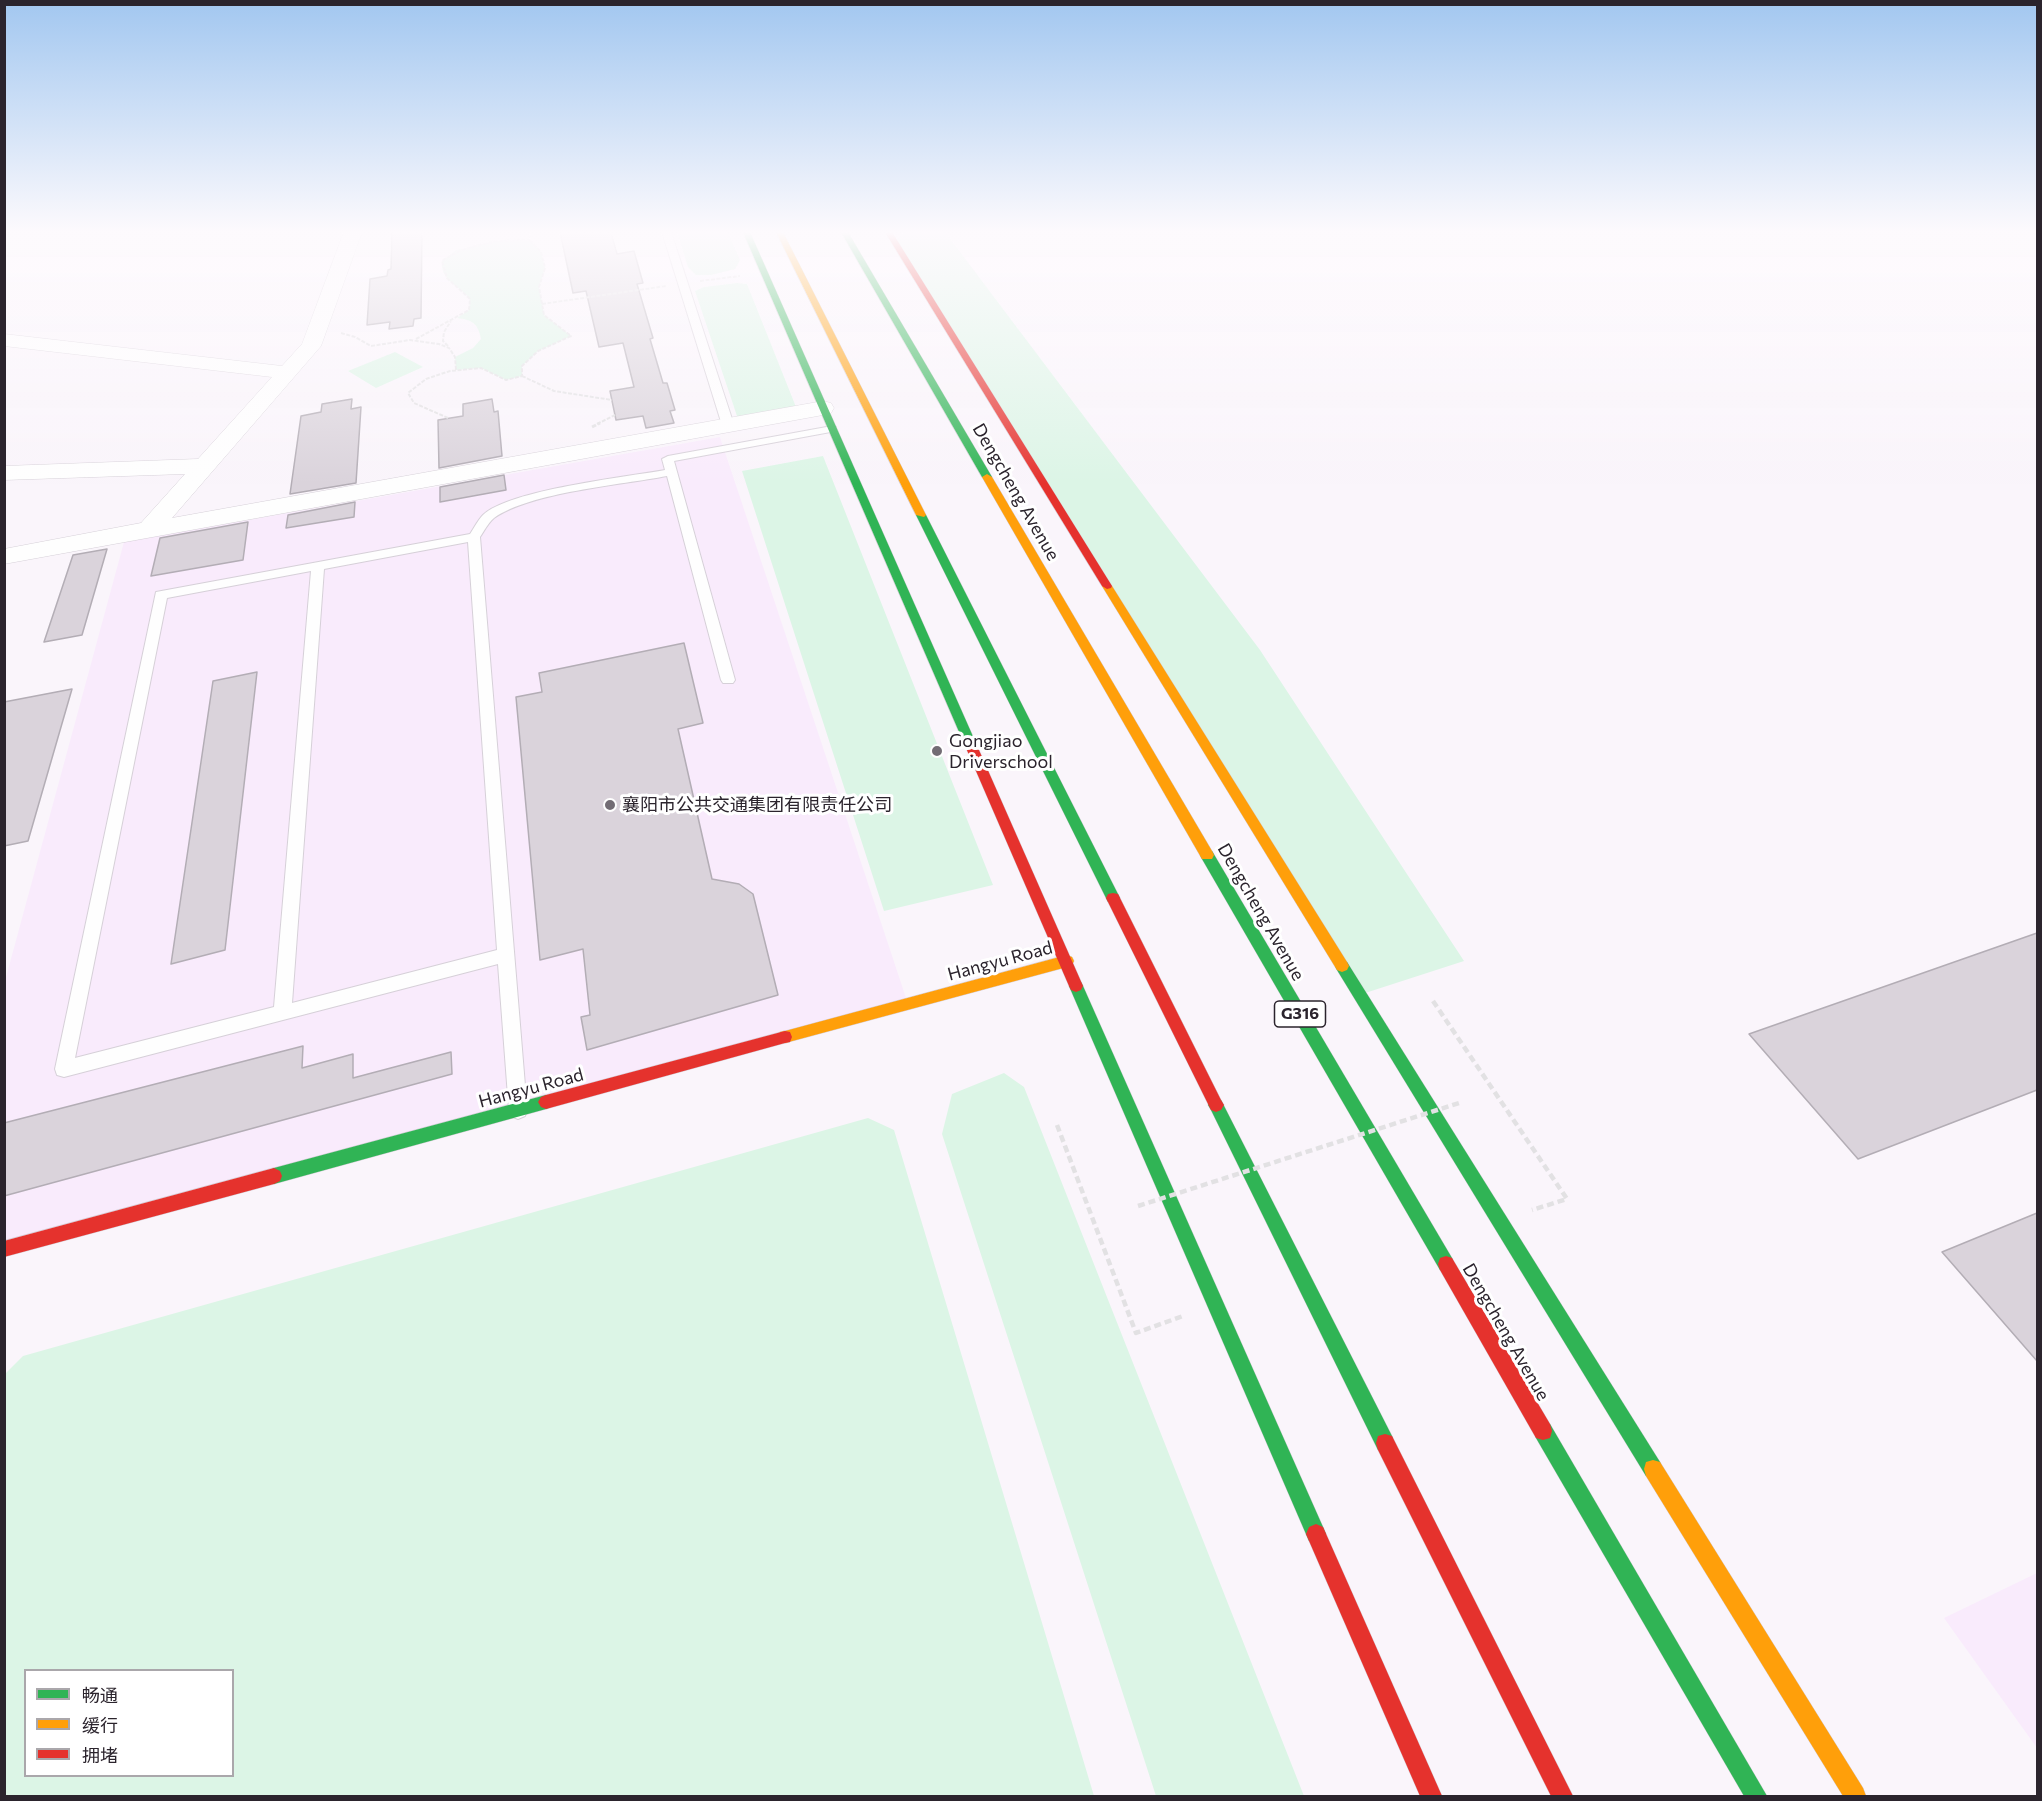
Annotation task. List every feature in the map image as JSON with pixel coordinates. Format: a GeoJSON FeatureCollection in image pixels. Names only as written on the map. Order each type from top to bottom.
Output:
{"type":"FeatureCollection","features":[{"type":"Feature","properties":{"kind":"main road"},"geometry":{"type":"LineString","coordinates":[[783,316],[823,408],[838,428],[1431,1797]]}},
{"type":"Feature","properties":{"kind":"main road"},"geometry":{"type":"LineString","coordinates":[[818,316],[868,423],[1562,1797]]}},
{"type":"Feature","properties":{"kind":"main road","name":"Dengcheng Avenue"},"geometry":{"type":"LineString","coordinates":[[893,316],[1756,1797]]}},
{"type":"Feature","properties":{"kind":"main road"},"geometry":{"type":"LineString","coordinates":[[940,316],[1855,1797]]}},
{"type":"Feature","properties":{"kind":"main road","name":"Hangyu Road"},"geometry":{"type":"LineString","coordinates":[[4,1249],[1067,961]]}},
{"type":"Feature","properties":{"kind":"street"},"geometry":{"type":"LineString","coordinates":[[149,530],[311,346],[322,316]]}},
{"type":"Feature","properties":{"kind":"street"},"geometry":{"type":"LineString","coordinates":[[4,340],[287,373]]}},
{"type":"Feature","properties":{"kind":"street"},"geometry":{"type":"LineString","coordinates":[[4,557],[823,408]]}},
{"type":"Feature","properties":{"kind":"street"},"geometry":{"type":"LineString","coordinates":[[4,473],[206,466]]}},
{"type":"Feature","properties":{"kind":"lane"},"geometry":{"type":"LineString","coordinates":[[693,316],[728,425]]}},
{"type":"Feature","properties":{"kind":"lane"},"geometry":{"type":"LineString","coordinates":[[728,680],[668,459],[838,428]]}},
{"type":"Feature","properties":{"kind":"lane"},"geometry":{"type":"LineString","coordinates":[[518,1110],[474,537],[488,516],[510,505],[537,496],[672,472]]}},
{"type":"Feature","properties":{"kind":"lane"},"geometry":{"type":"LineString","coordinates":[[474,537],[161,595],[64,1069],[506,955]]}},
{"type":"Feature","properties":{"kind":"lane"},"geometry":{"type":"LineString","coordinates":[[282,1013],[318,566]]}},
{"type":"Feature","properties":{"kind":"path"},"geometry":{"type":"LineString","coordinates":[[416,339],[459,316]]}},
{"type":"Feature","properties":{"kind":"path"},"geometry":{"type":"LineString","coordinates":[[522,376],[522,366],[538,351],[571,336],[545,316]]}},
{"type":"Feature","properties":{"kind":"path"},"geometry":{"type":"LineString","coordinates":[[451,321],[444,332],[443,341],[455,357],[456,370]]}},
{"type":"Feature","properties":{"kind":"path"},"geometry":{"type":"LineString","coordinates":[[317,331],[355,337],[371,345],[398,339],[416,339],[449,348]]}},
{"type":"Feature","properties":{"kind":"path"},"geometry":{"type":"LineString","coordinates":[[448,418],[414,403],[408,393],[426,379],[456,370],[481,368],[506,380],[522,376],[541,388],[566,395],[612,400]]}},
{"type":"Feature","properties":{"kind":"path"},"geometry":{"type":"LineString","coordinates":[[1433,1001],[1567,1199],[1528,1210]]}},
{"type":"Feature","properties":{"kind":"path"},"geometry":{"type":"LineString","coordinates":[[1143,1216],[1138,1206],[1459,1103]]}},
{"type":"Feature","properties":{"kind":"path"},"geometry":{"type":"LineString","coordinates":[[1057,1125],[1136,1333],[1184,1316],[1180,1305]]}},
{"type":"Feature","properties":{"kind":"shaded area"},"geometry":{"type":"Polygon","coordinates":[[[720,437],[908,1004],[5,1249],[5,981],[124,542],[720,437]]]}},
{"type":"Feature","properties":{"kind":"shaded area"},"geometry":{"type":"Polygon","coordinates":[[[2037,1573],[2037,1748],[1944,1618],[2037,1573]]]}},
{"type":"Feature","properties":{"kind":"green space"},"geometry":{"type":"Polygon","coordinates":[[[460,316],[545,316],[571,336],[538,351],[522,366],[522,376],[506,380],[481,368],[456,370],[455,357],[473,348],[481,339],[474,323],[457,318],[460,316]]]}},
{"type":"Feature","properties":{"kind":"green space"},"geometry":{"type":"Polygon","coordinates":[[[703,316],[760,316],[796,407],[745,419],[737,416],[703,316]]]}},
{"type":"Feature","properties":{"kind":"green space"},"geometry":{"type":"Polygon","coordinates":[[[940,316],[1008,316],[1260,650],[1464,961],[1359,995],[940,316]]]}},
{"type":"Feature","properties":{"kind":"green space"},"geometry":{"type":"Polygon","coordinates":[[[395,352],[423,367],[376,388],[348,371],[395,352]]]}},
{"type":"Feature","properties":{"kind":"green space"},"geometry":{"type":"Polygon","coordinates":[[[823,456],[993,885],[884,911],[742,471],[823,456]]]}},
{"type":"Feature","properties":{"kind":"green space"},"geometry":{"type":"Polygon","coordinates":[[[1004,1073],[1024,1087],[1304,1796],[1156,1796],[942,1134],[952,1094],[1004,1073]]]}},
{"type":"Feature","properties":{"kind":"green space"},"geometry":{"type":"Polygon","coordinates":[[[868,1118],[894,1130],[1094,1796],[5,1796],[4,1375],[23,1356],[868,1118]]]}},
{"type":"Feature","properties":{"kind":"building"},"geometry":{"type":"Polygon","coordinates":[[[368,316],[421,316],[414,319],[413,326],[389,329],[390,322],[367,325],[368,316]]]}},
{"type":"Feature","properties":{"kind":"building"},"geometry":{"type":"Polygon","coordinates":[[[592,316],[646,316],[653,338],[650,339],[663,383],[667,383],[675,410],[670,411],[674,423],[646,428],[643,416],[616,420],[610,391],[634,387],[623,343],[599,347],[592,316]]]}},
{"type":"Feature","properties":{"kind":"building"},"geometry":{"type":"Polygon","coordinates":[[[352,399],[351,409],[361,407],[356,483],[290,494],[301,416],[321,412],[322,404],[352,399]]]}},
{"type":"Feature","properties":{"kind":"building"},"geometry":{"type":"Polygon","coordinates":[[[492,399],[494,412],[498,411],[502,456],[439,468],[438,420],[463,416],[463,404],[492,399]]]}},
{"type":"Feature","properties":{"kind":"building"},"geometry":{"type":"Polygon","coordinates":[[[504,475],[506,490],[440,502],[440,487],[504,475]]]}},
{"type":"Feature","properties":{"kind":"building"},"geometry":{"type":"Polygon","coordinates":[[[355,502],[354,517],[286,528],[288,515],[355,502]]]}},
{"type":"Feature","properties":{"kind":"building"},"geometry":{"type":"Polygon","coordinates":[[[248,522],[243,560],[151,576],[160,538],[248,522]]]}},
{"type":"Feature","properties":{"kind":"building"},"geometry":{"type":"Polygon","coordinates":[[[107,549],[82,635],[44,642],[73,555],[107,549]]]}},
{"type":"Feature","properties":{"kind":"building","name":"襄阳市公共交通集团有限责任公司"},"geometry":{"type":"Polygon","coordinates":[[[684,643],[703,723],[678,729],[712,879],[739,884],[753,894],[778,995],[587,1050],[581,1017],[590,1015],[583,949],[540,960],[516,697],[542,692],[539,673],[684,643]]]}},
{"type":"Feature","properties":{"kind":"building"},"geometry":{"type":"Polygon","coordinates":[[[257,672],[225,950],[171,964],[213,681],[257,672]]]}},
{"type":"Feature","properties":{"kind":"building"},"geometry":{"type":"Polygon","coordinates":[[[72,689],[28,841],[4,846],[4,702],[72,689]]]}},
{"type":"Feature","properties":{"kind":"building"},"geometry":{"type":"Polygon","coordinates":[[[2037,933],[2037,1090],[1858,1159],[1749,1034],[2037,933]]]}},
{"type":"Feature","properties":{"kind":"building"},"geometry":{"type":"Polygon","coordinates":[[[303,1046],[302,1068],[353,1054],[353,1078],[451,1052],[452,1074],[4,1196],[4,1123],[303,1046]]]}},
{"type":"Feature","properties":{"kind":"building"},"geometry":{"type":"Polygon","coordinates":[[[2037,1213],[2037,1361],[1942,1252],[2037,1213]]]}},
{"type":"Feature","properties":{"kind":"traffic: fast"},"geometry":{"type":"LineString","coordinates":[[783,316],[969,741]]}},
{"type":"Feature","properties":{"kind":"traffic: fast"},"geometry":{"type":"LineString","coordinates":[[893,316],[987,477]]}},
{"type":"Feature","properties":{"kind":"traffic: fast"},"geometry":{"type":"LineString","coordinates":[[921,515],[1113,898]]}},
{"type":"Feature","properties":{"kind":"traffic: fast"},"geometry":{"type":"LineString","coordinates":[[1207,855],[1446,1264]]}},
{"type":"Feature","properties":{"kind":"traffic: fast"},"geometry":{"type":"LineString","coordinates":[[1342,966],[1653,1469]]}},
{"type":"Feature","properties":{"kind":"traffic: fast"},"geometry":{"type":"LineString","coordinates":[[1076,986],[1316,1534]]}},
{"type":"Feature","properties":{"kind":"traffic: fast"},"geometry":{"type":"LineString","coordinates":[[274,1176],[546,1102]]}},
{"type":"Feature","properties":{"kind":"traffic: fast"},"geometry":{"type":"LineString","coordinates":[[1216,1105],[1385,1443]]}},
{"type":"Feature","properties":{"kind":"traffic: fast"},"geometry":{"type":"LineString","coordinates":[[1543,1431],[1756,1796]]}},
{"type":"Feature","properties":{"kind":"traffic: slow"},"geometry":{"type":"LineString","coordinates":[[821,316],[921,515]]}},
{"type":"Feature","properties":{"kind":"traffic: slow"},"geometry":{"type":"LineString","coordinates":[[987,477],[1207,855]]}},
{"type":"Feature","properties":{"kind":"traffic: slow"},"geometry":{"type":"LineString","coordinates":[[1107,586],[1342,966]]}},
{"type":"Feature","properties":{"kind":"traffic: slow"},"geometry":{"type":"LineString","coordinates":[[785,1037],[1067,961]]}},
{"type":"Feature","properties":{"kind":"traffic: slow"},"geometry":{"type":"LineString","coordinates":[[1653,1469],[1855,1796]]}},
{"type":"Feature","properties":{"kind":"traffic: jam"},"geometry":{"type":"LineString","coordinates":[[940,316],[1107,586]]}},
{"type":"Feature","properties":{"kind":"traffic: jam"},"geometry":{"type":"LineString","coordinates":[[969,741],[1076,986]]}},
{"type":"Feature","properties":{"kind":"traffic: jam"},"geometry":{"type":"LineString","coordinates":[[1113,898],[1216,1105]]}},
{"type":"Feature","properties":{"kind":"traffic: jam"},"geometry":{"type":"LineString","coordinates":[[546,1102],[785,1037]]}},
{"type":"Feature","properties":{"kind":"traffic: jam"},"geometry":{"type":"LineString","coordinates":[[4,1249],[274,1176]]}},
{"type":"Feature","properties":{"kind":"traffic: jam"},"geometry":{"type":"LineString","coordinates":[[1446,1264],[1543,1431]]}},
{"type":"Feature","properties":{"kind":"traffic: jam"},"geometry":{"type":"LineString","coordinates":[[1385,1443],[1562,1796]]}},
{"type":"Feature","properties":{"kind":"traffic: jam"},"geometry":{"type":"LineString","coordinates":[[1316,1534],[1431,1796]]}},
{"type":"Feature","properties":{"kind":"place","name":"Gongjiao Driverschool"},"geometry":{"type":"Point","coordinates":[937,751]}},
{"type":"Feature","properties":{"kind":"place","name":"襄阳市公共交通集团有限责任公司"},"geometry":{"type":"Point","coordinates":[610,805]}}]}
